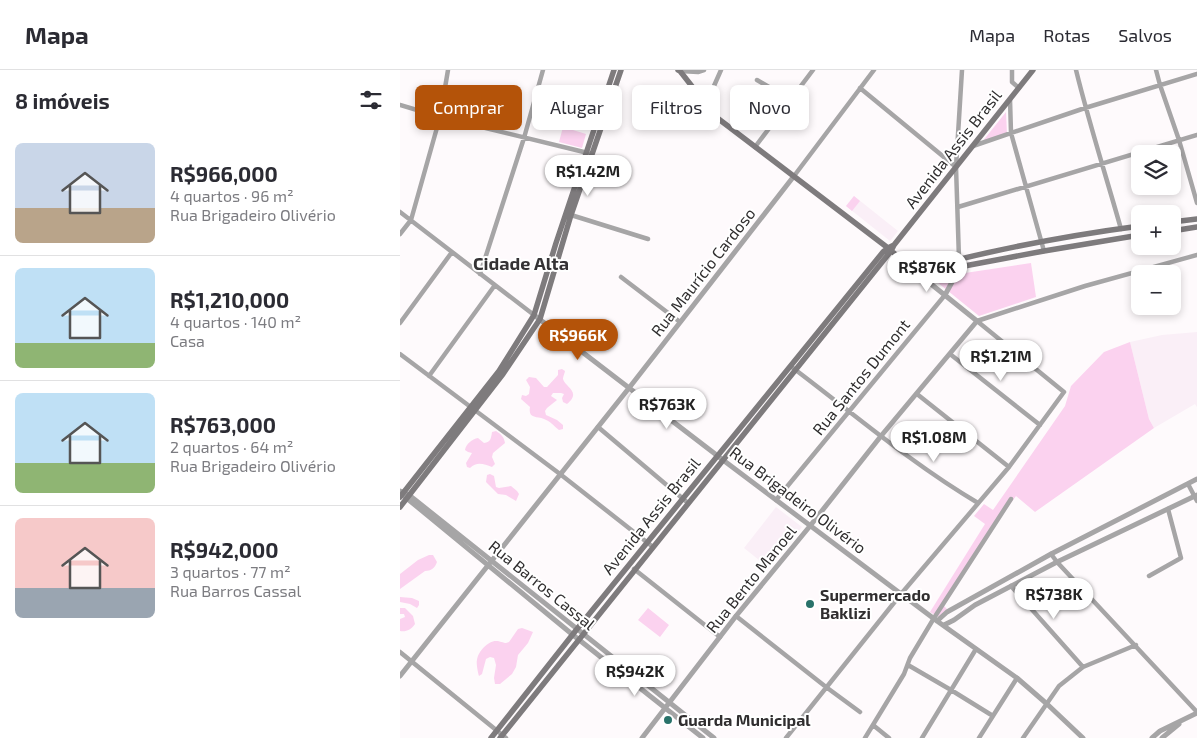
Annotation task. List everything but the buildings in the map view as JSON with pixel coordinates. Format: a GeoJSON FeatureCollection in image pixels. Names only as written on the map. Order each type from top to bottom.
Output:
{"type":"FeatureCollection","features":[{"type":"Feature","properties":{"kind":"main road"},"geometry":{"type":"LineString","coordinates":[[611,85],[614,70]]}},
{"type":"Feature","properties":{"kind":"main road"},"geometry":{"type":"LineString","coordinates":[[612,85],[620,70]]}},
{"type":"Feature","properties":{"kind":"main road"},"geometry":{"type":"LineString","coordinates":[[679,70],[691,85]]}},
{"type":"Feature","properties":{"kind":"main road","name":"Avenida Assis Brasil"},"geometry":{"type":"LineString","coordinates":[[553,665],[581,637],[720,458],[1033,70]]}},
{"type":"Feature","properties":{"kind":"main road"},"geometry":{"type":"LineString","coordinates":[[720,120],[891,248],[921,276],[1044,251],[1131,236]]}},
{"type":"Feature","properties":{"kind":"main road"},"geometry":{"type":"LineString","coordinates":[[400,507],[403,494],[473,409],[501,372],[537,317],[596,130]]}},
{"type":"Feature","properties":{"kind":"main road"},"geometry":{"type":"LineString","coordinates":[[559,244],[571,215],[580,181]]}},
{"type":"Feature","properties":{"kind":"main road"},"geometry":{"type":"LineString","coordinates":[[1181,221],[1197,219]]}},
{"type":"Feature","properties":{"kind":"main road"},"geometry":{"type":"LineString","coordinates":[[908,264],[916,268],[923,268],[1042,241],[1131,227]]}},
{"type":"Feature","properties":{"kind":"main road"},"geometry":{"type":"LineString","coordinates":[[1181,230],[1197,228]]}},
{"type":"Feature","properties":{"kind":"main road","name":"Avenida Assis Brasil"},"geometry":{"type":"LineString","coordinates":[[491,738],[501,736],[553,665],[572,635],[647,542],[686,501]]}},
{"type":"Feature","properties":{"kind":"street"},"geometry":{"type":"LineString","coordinates":[[445,85],[448,70]]}},
{"type":"Feature","properties":{"kind":"street"},"geometry":{"type":"LineString","coordinates":[[480,274],[524,138],[543,70]]}},
{"type":"Feature","properties":{"kind":"street"},"geometry":{"type":"LineString","coordinates":[[679,70],[698,72],[704,70]]}},
{"type":"Feature","properties":{"kind":"street"},"geometry":{"type":"LineString","coordinates":[[714,85],[721,70]]}},
{"type":"Feature","properties":{"kind":"street"},"geometry":{"type":"LineString","coordinates":[[802,85],[813,70]]}},
{"type":"Feature","properties":{"kind":"street","name":"Rua Maurício Cardoso"},"geometry":{"type":"LineString","coordinates":[[400,676],[629,388],[874,70]]}},
{"type":"Feature","properties":{"kind":"street"},"geometry":{"type":"LineString","coordinates":[[959,267],[956,167],[962,70]]}},
{"type":"Feature","properties":{"kind":"street"},"geometry":{"type":"LineString","coordinates":[[1012,70],[1012,82],[1019,88]]}},
{"type":"Feature","properties":{"kind":"street"},"geometry":{"type":"LineString","coordinates":[[1076,70],[1085,108],[1103,163],[1121,229]]}},
{"type":"Feature","properties":{"kind":"street"},"geometry":{"type":"LineString","coordinates":[[1156,70],[1197,203]]}},
{"type":"Feature","properties":{"kind":"street"},"geometry":{"type":"LineString","coordinates":[[973,146],[1085,108],[1197,74]]}},
{"type":"Feature","properties":{"kind":"street"},"geometry":{"type":"LineString","coordinates":[[757,80],[766,85]]}},
{"type":"Feature","properties":{"kind":"street"},"geometry":{"type":"LineString","coordinates":[[860,88],[956,167]]}},
{"type":"Feature","properties":{"kind":"street"},"geometry":{"type":"LineString","coordinates":[[1010,99],[1011,133],[1044,251]]}},
{"type":"Feature","properties":{"kind":"street"},"geometry":{"type":"LineString","coordinates":[[400,105],[415,109]]}},
{"type":"Feature","properties":{"kind":"street"},"geometry":{"type":"LineString","coordinates":[[400,234],[411,220],[436,130]]}},
{"type":"Feature","properties":{"kind":"street"},"geometry":{"type":"LineString","coordinates":[[493,130],[589,153]]}},
{"type":"Feature","properties":{"kind":"street"},"geometry":{"type":"LineString","coordinates":[[756,147],[769,130]]}},
{"type":"Feature","properties":{"kind":"street"},"geometry":{"type":"LineString","coordinates":[[958,207],[1197,135]]}},
{"type":"Feature","properties":{"kind":"street","name":"Rua Brigadeiro Olivério"},"geometry":{"type":"LineString","coordinates":[[400,212],[720,458],[1016,678],[1083,738]]}},
{"type":"Feature","properties":{"kind":"street"},"geometry":{"type":"LineString","coordinates":[[571,215],[648,239]]}},
{"type":"Feature","properties":{"kind":"street"},"geometry":{"type":"LineString","coordinates":[[400,323],[452,252]]}},
{"type":"Feature","properties":{"kind":"street"},"geometry":{"type":"LineString","coordinates":[[977,321],[1085,286],[1197,255]]}},
{"type":"Feature","properties":{"kind":"street","name":"Rua Santos Dumont"},"geometry":{"type":"LineString","coordinates":[[776,500],[945,295],[959,267]]}},
{"type":"Feature","properties":{"kind":"street"},"geometry":{"type":"LineString","coordinates":[[786,738],[901,594],[1009,467],[1064,392],[921,276]]}},
{"type":"Feature","properties":{"kind":"street"},"geometry":{"type":"LineString","coordinates":[[621,277],[680,322]]}},
{"type":"Feature","properties":{"kind":"street"},"geometry":{"type":"LineString","coordinates":[[429,376],[495,285]]}},
{"type":"Feature","properties":{"kind":"street","name":"Rua Bento Manoel"},"geometry":{"type":"LineString","coordinates":[[642,738],[736,616],[881,436],[977,321]]}},
{"type":"Feature","properties":{"kind":"street"},"geometry":{"type":"LineString","coordinates":[[400,354],[653,546]]}},
{"type":"Feature","properties":{"kind":"street"},"geometry":{"type":"LineString","coordinates":[[950,354],[1040,425]]}},
{"type":"Feature","properties":{"kind":"street"},"geometry":{"type":"LineString","coordinates":[[793,367],[881,436],[955,490],[978,503]]}},
{"type":"Feature","properties":{"kind":"street"},"geometry":{"type":"LineString","coordinates":[[917,394],[1009,467]]}},
{"type":"Feature","properties":{"kind":"street"},"geometry":{"type":"LineString","coordinates":[[598,427],[686,501]]}},
{"type":"Feature","properties":{"kind":"street"},"geometry":{"type":"LineString","coordinates":[[936,620],[987,589],[1051,554],[1197,479]]}},
{"type":"Feature","properties":{"kind":"street"},"geometry":{"type":"LineString","coordinates":[[944,625],[975,604],[1057,562],[1196,497],[1188,484]]}},
{"type":"Feature","properties":{"kind":"street","name":"Rua Barros Cassal"},"geometry":{"type":"LineString","coordinates":[[403,494],[490,563],[527,598],[572,635],[581,637],[670,702],[714,738]]}},
{"type":"Feature","properties":{"kind":"street"},"geometry":{"type":"LineString","coordinates":[[865,738],[904,674],[910,658],[936,620],[1011,499]]}},
{"type":"Feature","properties":{"kind":"street"},"geometry":{"type":"LineString","coordinates":[[1149,576],[1181,558],[1168,509]]}},
{"type":"Feature","properties":{"kind":"street"},"geometry":{"type":"LineString","coordinates":[[1051,554],[1197,713],[1152,738]]}},
{"type":"Feature","properties":{"kind":"street","name":"Rua Barros Cassal"},"geometry":{"type":"LineString","coordinates":[[490,563],[532,592],[577,629],[581,637],[703,738]]}},
{"type":"Feature","properties":{"kind":"street"},"geometry":{"type":"LineString","coordinates":[[629,565],[720,637]]}},
{"type":"Feature","properties":{"kind":"street"},"geometry":{"type":"LineString","coordinates":[[1011,586],[1083,667]]}},
{"type":"Feature","properties":{"kind":"street"},"geometry":{"type":"LineString","coordinates":[[987,589],[991,596]]}},
{"type":"Feature","properties":{"kind":"street"},"geometry":{"type":"LineString","coordinates":[[527,598],[532,592]]}},
{"type":"Feature","properties":{"kind":"street"},"geometry":{"type":"LineString","coordinates":[[736,616],[860,712]]}},
{"type":"Feature","properties":{"kind":"street"},"geometry":{"type":"LineString","coordinates":[[1023,738],[1059,686],[1083,667],[1136,645]]}},
{"type":"Feature","properties":{"kind":"street"},"geometry":{"type":"LineString","coordinates":[[922,738],[976,649]]}},
{"type":"Feature","properties":{"kind":"street"},"geometry":{"type":"LineString","coordinates":[[400,652],[501,736]]}},
{"type":"Feature","properties":{"kind":"street"},"geometry":{"type":"LineString","coordinates":[[908,665],[994,716]]}},
{"type":"Feature","properties":{"kind":"street"},"geometry":{"type":"LineString","coordinates":[[979,738],[1016,678]]}},
{"type":"Feature","properties":{"kind":"street"},"geometry":{"type":"LineString","coordinates":[[1162,738],[1185,719]]}},
{"type":"Feature","properties":{"kind":"street"},"geometry":{"type":"LineString","coordinates":[[873,726],[889,738]]}},
{"type":"Feature","properties":{"kind":"shaded area"},"geometry":{"type":"Polygon","coordinates":[[[1006,112],[1007,134],[982,142],[1006,112]]]}},
{"type":"Feature","properties":{"kind":"shaded area"},"geometry":{"type":"Polygon","coordinates":[[[562,130],[573,130],[586,134],[582,148],[559,142],[562,130]]]}},
{"type":"Feature","properties":{"kind":"shaded area"},"geometry":{"type":"Polygon","coordinates":[[[854,196],[898,231],[890,241],[846,206],[854,196]]]}},
{"type":"Feature","properties":{"kind":"shaded area"},"geometry":{"type":"Polygon","coordinates":[[[854,196],[860,201],[852,211],[846,206],[854,196]]]}},
{"type":"Feature","properties":{"kind":"shaded area"},"geometry":{"type":"Polygon","coordinates":[[[1031,263],[1036,297],[979,316],[932,278],[1031,263]]]}},
{"type":"Feature","properties":{"kind":"shaded area"},"geometry":{"type":"Polygon","coordinates":[[[1197,332],[1197,407],[1195,404],[1154,428],[1149,419],[1130,342],[1162,335],[1197,332]]]}},
{"type":"Feature","properties":{"kind":"shaded area"},"geometry":{"type":"Polygon","coordinates":[[[1130,342],[1149,419],[1154,428],[1035,512],[1016,496],[944,606],[947,609],[938,617],[930,612],[985,524],[974,516],[984,504],[993,510],[1065,406],[1071,386],[1104,352],[1130,342]]]}},
{"type":"Feature","properties":{"kind":"shaded area"},"geometry":{"type":"Polygon","coordinates":[[[562,369],[565,371],[564,382],[573,393],[573,396],[567,404],[563,402],[564,394],[553,393],[551,396],[557,400],[545,411],[546,415],[563,425],[563,429],[559,430],[550,422],[531,415],[530,407],[521,399],[522,395],[526,396],[529,394],[530,387],[526,380],[529,377],[536,378],[544,387],[547,387],[558,375],[558,370],[562,369]]]}},
{"type":"Feature","properties":{"kind":"shaded area"},"geometry":{"type":"Polygon","coordinates":[[[496,431],[502,436],[505,443],[493,453],[492,457],[495,464],[492,467],[475,464],[470,468],[467,467],[466,463],[472,453],[465,450],[468,444],[478,438],[484,443],[488,442],[492,432],[496,431]]]}},
{"type":"Feature","properties":{"kind":"shaded area"},"geometry":{"type":"Polygon","coordinates":[[[487,475],[494,476],[496,487],[511,486],[517,491],[519,494],[516,501],[506,495],[498,494],[486,482],[487,475]]]}},
{"type":"Feature","properties":{"kind":"shaded area"},"geometry":{"type":"Polygon","coordinates":[[[776,507],[802,527],[769,568],[744,548],[776,507]]]}},
{"type":"Feature","properties":{"kind":"shaded area"},"geometry":{"type":"Polygon","coordinates":[[[433,555],[437,562],[434,567],[431,570],[425,571],[400,589],[400,574],[418,560],[433,555]]]}},
{"type":"Feature","properties":{"kind":"shaded area"},"geometry":{"type":"Polygon","coordinates":[[[400,597],[412,598],[419,601],[419,605],[417,608],[400,602],[400,597]]]}},
{"type":"Feature","properties":{"kind":"shaded area"},"geometry":{"type":"Polygon","coordinates":[[[400,608],[405,608],[413,616],[415,624],[406,631],[400,631],[400,619],[405,617],[404,614],[400,614],[400,608]]]}},
{"type":"Feature","properties":{"kind":"shaded area"},"geometry":{"type":"Polygon","coordinates":[[[648,608],[669,625],[660,637],[638,620],[648,608]]]}},
{"type":"Feature","properties":{"kind":"shaded area"},"geometry":{"type":"Polygon","coordinates":[[[522,628],[533,632],[528,643],[518,655],[516,667],[512,674],[500,684],[495,684],[496,665],[494,658],[490,657],[486,659],[482,674],[479,676],[477,668],[478,657],[487,644],[494,641],[509,642],[518,629],[522,628]]]}},
{"type":"Feature","properties":{"kind":"place","name":"Supermercado Baklizi"},"geometry":{"type":"Point","coordinates":[810,604]}},
{"type":"Feature","properties":{"kind":"place","name":"Guarda Municipal"},"geometry":{"type":"Point","coordinates":[668,720]}},
{"type":"Feature","properties":{"kind":"district","name":"Cidade Alta"},"geometry":{"type":"Point","coordinates":[521,264]}}]}
